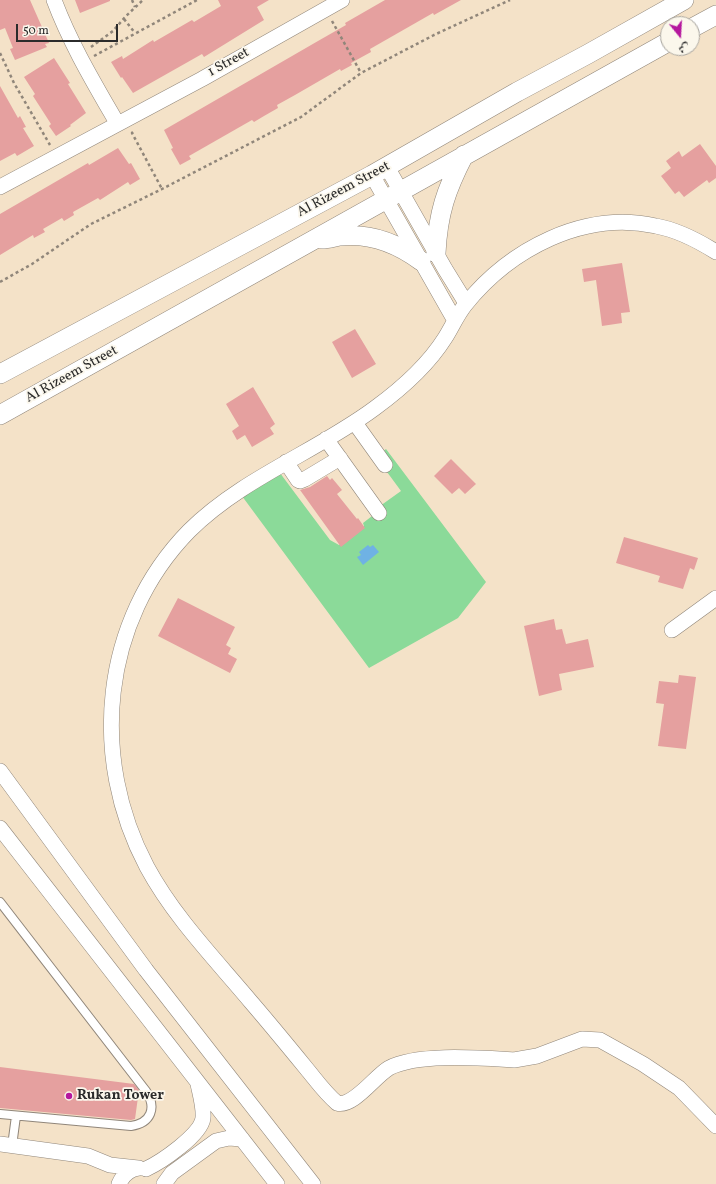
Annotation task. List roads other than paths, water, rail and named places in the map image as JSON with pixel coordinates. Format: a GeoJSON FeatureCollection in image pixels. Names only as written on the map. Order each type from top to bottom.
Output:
{"type":"FeatureCollection","features":[{"type":"Feature","properties":{"kind":"street"},"geometry":{"type":"LineString","coordinates":[[54,0],[81,58],[117,123]]}},
{"type":"Feature","properties":{"kind":"street","name":"1 Street"},"geometry":{"type":"LineString","coordinates":[[0,187],[202,78],[341,0]]}},
{"type":"Feature","properties":{"kind":"street","name":"Al Rizeem Street"},"geometry":{"type":"LineString","coordinates":[[0,374],[380,171],[517,92],[684,0]]}},
{"type":"Feature","properties":{"kind":"street"},"geometry":{"type":"LineString","coordinates":[[700,24],[716,15]]}},
{"type":"Feature","properties":{"kind":"street","name":"Al Rizeem Street"},"geometry":{"type":"LineString","coordinates":[[0,415],[314,240],[393,194],[660,46]]}},
{"type":"Feature","properties":{"kind":"street"},"geometry":{"type":"LineString","coordinates":[[429,257],[437,235],[442,206],[447,189],[464,155]]}},
{"type":"Feature","properties":{"kind":"street"},"geometry":{"type":"LineString","coordinates":[[380,171],[429,257],[454,319]]}},
{"type":"Feature","properties":{"kind":"street"},"geometry":{"type":"LineString","coordinates":[[716,252],[687,236],[654,225],[620,222],[586,227],[554,237],[524,252],[497,272],[466,303],[454,319],[444,339],[416,373],[378,406],[355,423],[286,462],[224,502],[190,531],[176,546],[151,580],[132,617],[115,674],[112,710],[113,752],[116,776],[128,823],[137,845],[159,888],[188,926],[337,1103],[341,1104],[349,1102],[387,1069],[405,1062],[436,1058],[514,1060],[548,1052],[576,1041],[588,1039],[600,1040],[606,1043],[679,1088],[716,1126]]}},
{"type":"Feature","properties":{"kind":"street"},"geometry":{"type":"LineString","coordinates":[[314,240],[340,236],[374,238],[429,257],[466,303]]}},
{"type":"Feature","properties":{"kind":"street"},"geometry":{"type":"LineString","coordinates":[[0,386],[20,363]]}},
{"type":"Feature","properties":{"kind":"street"},"geometry":{"type":"LineString","coordinates":[[355,423],[385,465]]}},
{"type":"Feature","properties":{"kind":"street"},"geometry":{"type":"LineString","coordinates":[[326,439],[379,513]]}},
{"type":"Feature","properties":{"kind":"street"},"geometry":{"type":"LineString","coordinates":[[286,462],[300,481],[340,458]]}},
{"type":"Feature","properties":{"kind":"street"},"geometry":{"type":"LineString","coordinates":[[672,630],[716,598]]}},
{"type":"Feature","properties":{"kind":"street"},"geometry":{"type":"LineString","coordinates":[[0,772],[146,970],[313,1184]]}},
{"type":"Feature","properties":{"kind":"street"},"geometry":{"type":"LineString","coordinates":[[0,828],[277,1184]]}},
{"type":"Feature","properties":{"kind":"street"},"geometry":{"type":"LineString","coordinates":[[119,1184],[130,1170],[142,1168],[164,1159],[196,1132],[203,1117],[198,1083]]}},
{"type":"Feature","properties":{"kind":"street"},"geometry":{"type":"LineString","coordinates":[[164,1184],[172,1173],[216,1142],[229,1138],[242,1139]]}},
{"type":"Feature","properties":{"kind":"street"},"geometry":{"type":"LineString","coordinates":[[6,1145],[88,1156],[110,1165],[142,1168],[157,1176],[161,1184]]}},
{"type":"Feature","properties":{"kind":"street"},"geometry":{"type":"LineString","coordinates":[[98,1161],[109,1171],[116,1184]]}},
{"type":"Feature","properties":{"kind":"lane"},"geometry":{"type":"LineString","coordinates":[[0,902],[151,1098],[152,1107],[150,1115],[145,1122],[131,1126],[0,1114]]}},
{"type":"Feature","properties":{"kind":"lane"},"geometry":{"type":"LineString","coordinates":[[6,1145],[16,1116]]}},
{"type":"Feature","properties":{"kind":"water"},"geometry":{"type":"Polygon","coordinates":[[[368,545],[370,547],[373,545],[379,552],[363,565],[357,557],[361,555],[359,552],[368,545]]]}},
{"type":"Feature","properties":{"kind":"place","name":"Rukan Tower"},"geometry":{"type":"Point","coordinates":[69,1096]}}]}
